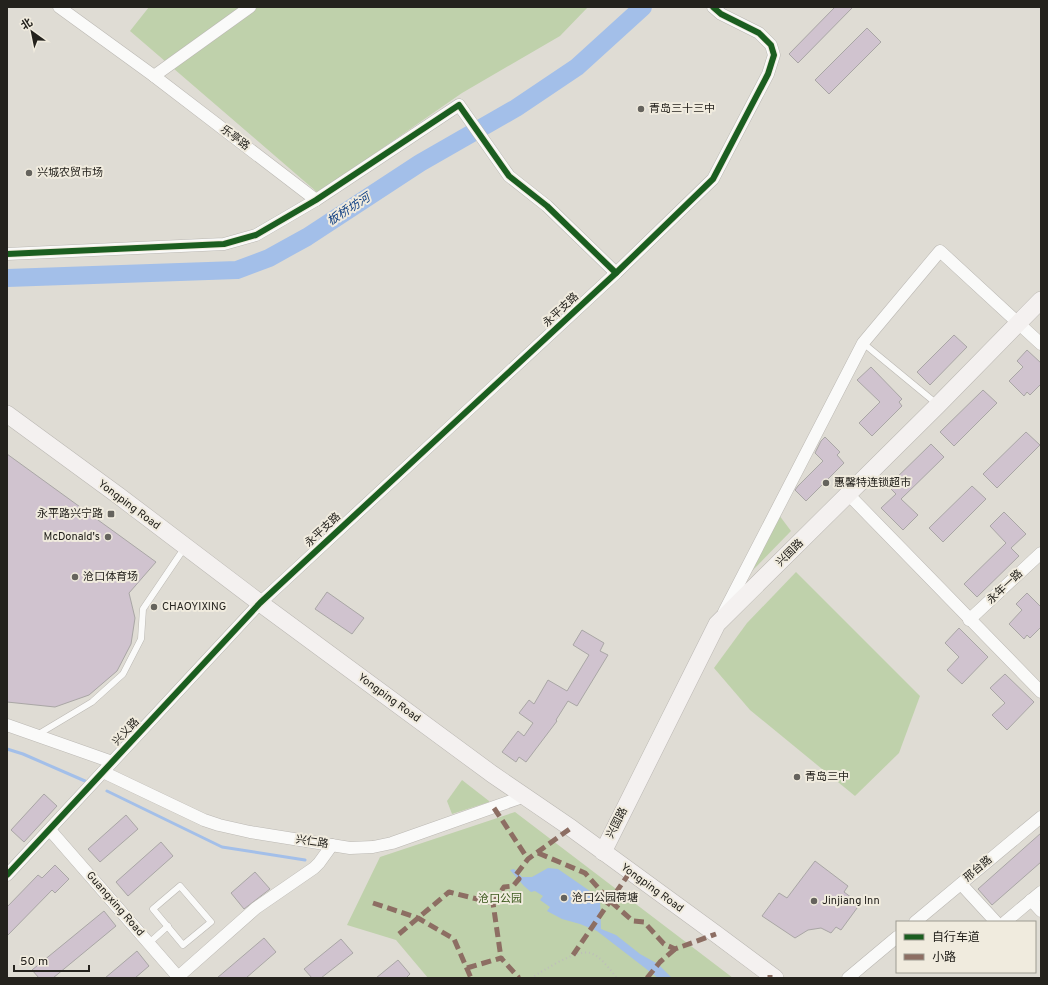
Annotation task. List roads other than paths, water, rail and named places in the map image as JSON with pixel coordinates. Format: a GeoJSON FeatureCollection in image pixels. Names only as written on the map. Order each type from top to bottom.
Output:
{"type":"FeatureCollection","features":[{"type":"Feature","properties":{"kind":"main road","name":"兴国路"},"geometry":{"type":"LineString","coordinates":[[602,852],[717,624],[938,405],[1041,300]]}},
{"type":"Feature","properties":{"kind":"main road","name":"Yongping Road"},"geometry":{"type":"LineString","coordinates":[[7,414],[492,774],[525,796],[775,978]]}},
{"type":"Feature","properties":{"kind":"street","name":"乐亭路"},"geometry":{"type":"LineString","coordinates":[[59,7],[154,76],[316,200]]}},
{"type":"Feature","properties":{"kind":"street"},"geometry":{"type":"LineString","coordinates":[[154,76],[250,7]]}},
{"type":"Feature","properties":{"kind":"street","name":"永平支路"},"geometry":{"type":"LineString","coordinates":[[260,603],[616,273],[713,179],[768,74],[774,55],[771,45],[759,33],[721,14],[713,7]]}},
{"type":"Feature","properties":{"kind":"street"},"geometry":{"type":"LineString","coordinates":[[7,254],[224,244],[256,236],[316,200],[459,104],[509,176],[547,206],[616,273]]}},
{"type":"Feature","properties":{"kind":"street"},"geometry":{"type":"LineString","coordinates":[[717,624],[863,343],[940,251],[1041,344]]}},
{"type":"Feature","properties":{"kind":"street"},"geometry":{"type":"LineString","coordinates":[[848,494],[969,620],[1041,692]]}},
{"type":"Feature","properties":{"kind":"street","name":"永年一路"},"geometry":{"type":"LineString","coordinates":[[969,620],[1041,553]]}},
{"type":"Feature","properties":{"kind":"street","name":"兴义路"},"geometry":{"type":"LineString","coordinates":[[7,875],[260,603]]}},
{"type":"Feature","properties":{"kind":"street"},"geometry":{"type":"LineString","coordinates":[[7,725],[112,762]]}},
{"type":"Feature","properties":{"kind":"street","name":"兴仁路"},"geometry":{"type":"LineString","coordinates":[[103,772],[204,820],[219,825],[250,832],[350,848],[373,847],[392,843],[525,796]]}},
{"type":"Feature","properties":{"kind":"street","name":"邢台路"},"geometry":{"type":"LineString","coordinates":[[916,921],[1041,817]]}},
{"type":"Feature","properties":{"kind":"street","name":"Guangxing Road"},"geometry":{"type":"LineString","coordinates":[[50,830],[179,977]]}},
{"type":"Feature","properties":{"kind":"street"},"geometry":{"type":"LineString","coordinates":[[179,977],[256,908],[314,868],[332,845]]}},
{"type":"Feature","properties":{"kind":"street"},"geometry":{"type":"LineString","coordinates":[[961,884],[995,921]]}},
{"type":"Feature","properties":{"kind":"street"},"geometry":{"type":"LineString","coordinates":[[1006,921],[1041,892]]}},
{"type":"Feature","properties":{"kind":"street"},"geometry":{"type":"LineString","coordinates":[[1032,900],[1041,911]]}},
{"type":"Feature","properties":{"kind":"street"},"geometry":{"type":"LineString","coordinates":[[848,978],[896,938]]}},
{"type":"Feature","properties":{"kind":"lane"},"geometry":{"type":"LineString","coordinates":[[863,343],[938,405]]}},
{"type":"Feature","properties":{"kind":"lane"},"geometry":{"type":"LineString","coordinates":[[36,735],[92,702],[123,674],[141,639],[144,608],[185,547]]}},
{"type":"Feature","properties":{"kind":"lane"},"geometry":{"type":"LineString","coordinates":[[180,886],[211,922],[184,945],[168,926],[153,909],[180,886]]}},
{"type":"Feature","properties":{"kind":"lane"},"geometry":{"type":"LineString","coordinates":[[149,943],[168,926]]}},
{"type":"Feature","properties":{"kind":"water"},"geometry":{"type":"Polygon","coordinates":[[[548,868],[558,869],[600,898],[601,929],[616,935],[640,954],[658,964],[672,978],[658,978],[597,931],[562,919],[547,911],[550,907],[540,900],[543,896],[535,891],[531,892],[510,870],[514,869],[522,877],[532,877],[548,868]]]}},
{"type":"Feature","properties":{"kind":"waterway","name":"板桥坊河"},"geometry":{"type":"LineString","coordinates":[[7,278],[237,270],[269,258],[307,237],[420,163],[516,108],[577,67],[643,7]]}},
{"type":"Feature","properties":{"kind":"waterway"},"geometry":{"type":"LineString","coordinates":[[7,749],[23,754],[85,781]]}},
{"type":"Feature","properties":{"kind":"waterway"},"geometry":{"type":"LineString","coordinates":[[107,791],[222,847],[305,860]]}},
{"type":"Feature","properties":{"kind":"place","name":"青岛三十三中"},"geometry":{"type":"Point","coordinates":[641,109]}},
{"type":"Feature","properties":{"kind":"place","name":"兴城农贸市场"},"geometry":{"type":"Point","coordinates":[29,173]}},
{"type":"Feature","properties":{"kind":"place","name":"惠馨特连锁超市"},"geometry":{"type":"Point","coordinates":[826,483]}},
{"type":"Feature","properties":{"kind":"place","name":"永平路兴宁路"},"geometry":{"type":"Point","coordinates":[111,514]}},
{"type":"Feature","properties":{"kind":"place","name":"McDonald's"},"geometry":{"type":"Point","coordinates":[108,537]}},
{"type":"Feature","properties":{"kind":"place","name":"沧口体育场"},"geometry":{"type":"Point","coordinates":[75,577]}},
{"type":"Feature","properties":{"kind":"place","name":"CHAOYIXING"},"geometry":{"type":"Point","coordinates":[154,607]}},
{"type":"Feature","properties":{"kind":"place","name":"青岛三中"},"geometry":{"type":"Point","coordinates":[797,777]}},
{"type":"Feature","properties":{"kind":"place","name":"沧口公园荷塘"},"geometry":{"type":"Point","coordinates":[564,898]}},
{"type":"Feature","properties":{"kind":"place","name":"Jinjiang Inn"},"geometry":{"type":"Point","coordinates":[814,901]}},
{"type":"Feature","properties":{"kind":"park label","name":"沧口公园"},"geometry":{"type":"Point","coordinates":[500,899]}}]}
